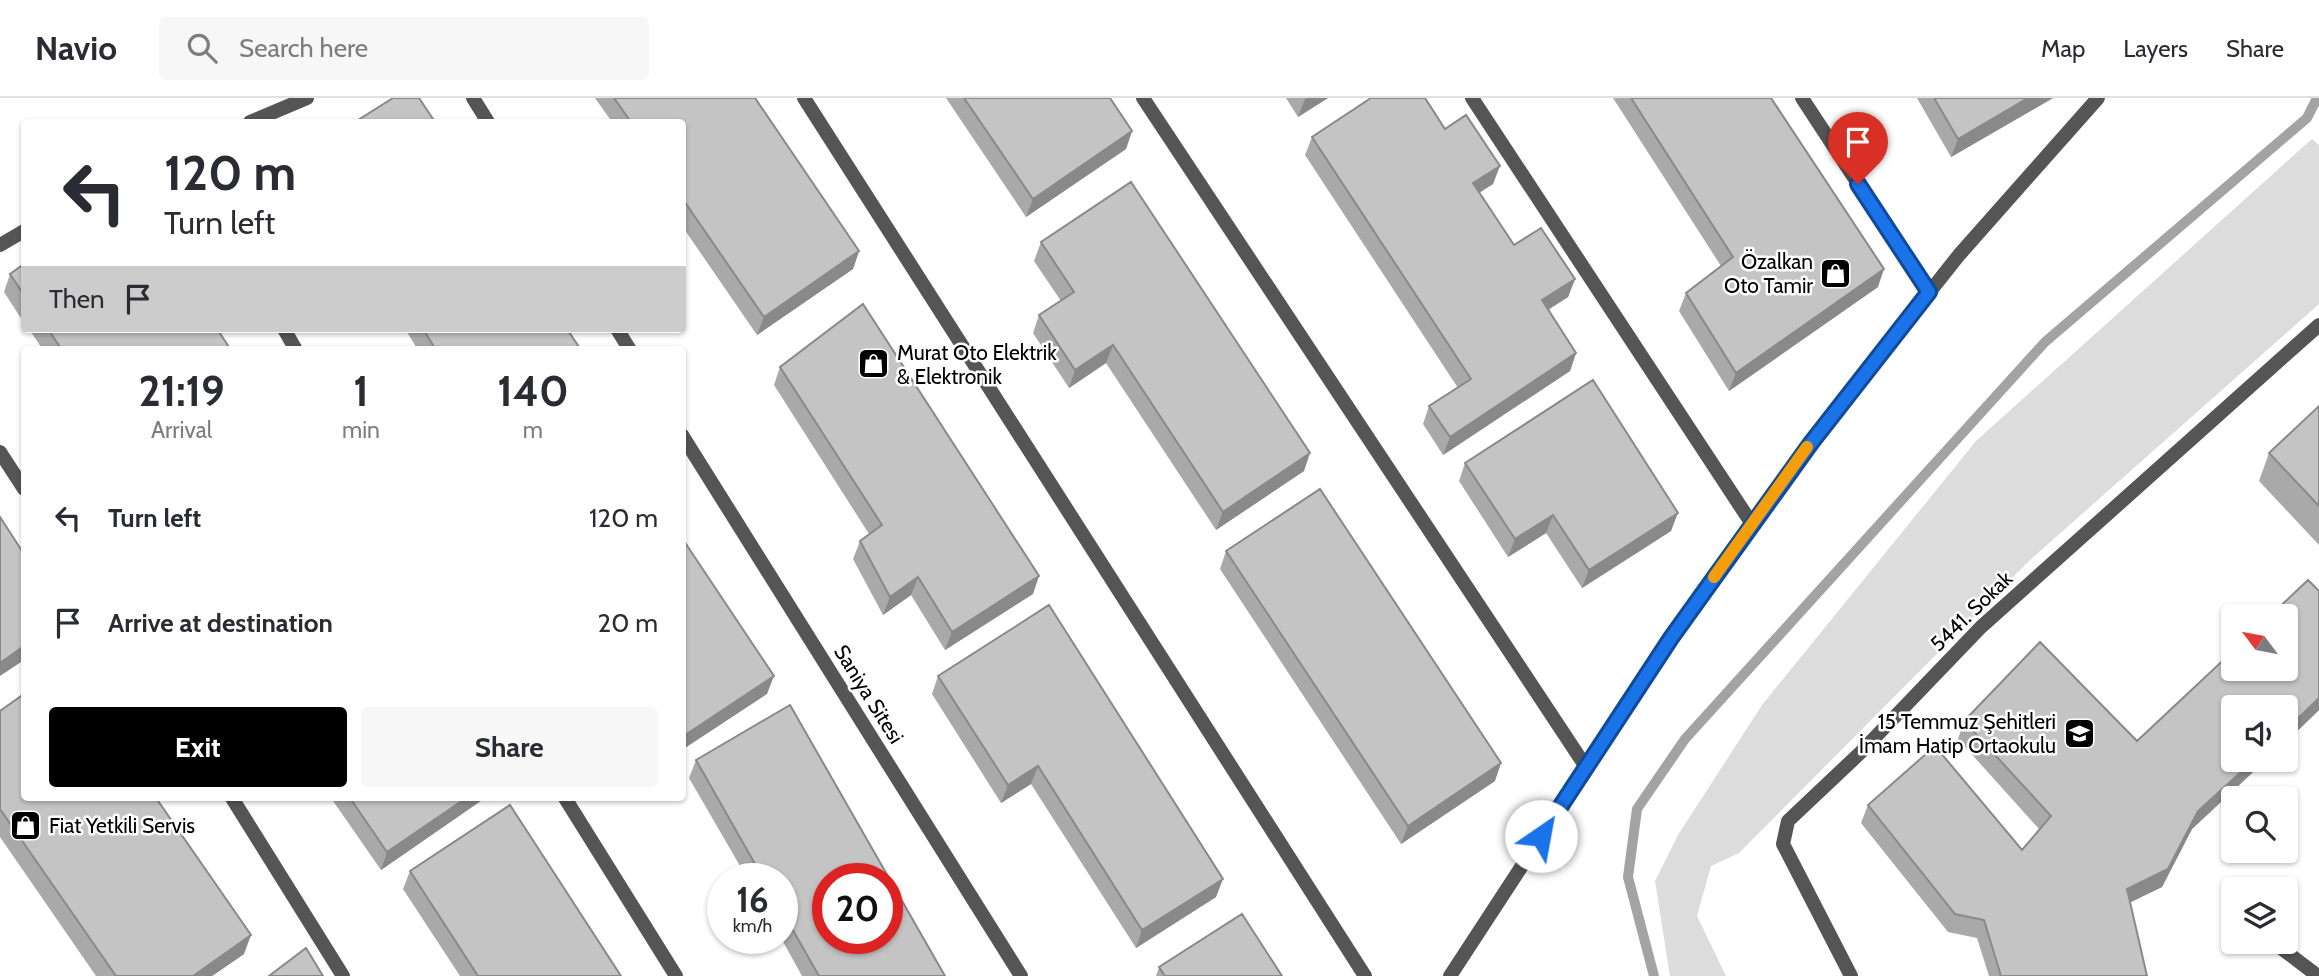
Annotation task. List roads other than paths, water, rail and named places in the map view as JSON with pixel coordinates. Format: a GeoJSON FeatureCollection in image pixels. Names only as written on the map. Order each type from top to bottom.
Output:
{"type":"FeatureCollection","features":[{"type":"Feature","properties":{"kind":"street"},"geometry":{"type":"LineString","coordinates":[[257,119],[307,98]]}},
{"type":"Feature","properties":{"kind":"street"},"geometry":{"type":"LineString","coordinates":[[472,98],[486,119]]}},
{"type":"Feature","properties":{"kind":"street"},"geometry":{"type":"LineString","coordinates":[[804,98],[1365,976]]}},
{"type":"Feature","properties":{"kind":"street"},"geometry":{"type":"LineString","coordinates":[[1143,98],[1586,767]]}},
{"type":"Feature","properties":{"kind":"street"},"geometry":{"type":"LineString","coordinates":[[1472,98],[1752,524]]}},
{"type":"Feature","properties":{"kind":"street"},"geometry":{"type":"LineString","coordinates":[[1802,98],[1929,292]]}},
{"type":"Feature","properties":{"kind":"street"},"geometry":{"type":"LineString","coordinates":[[1450,976],[1671,638],[1811,443],[1929,292],[2098,98]]}},
{"type":"Feature","properties":{"kind":"street"},"geometry":{"type":"LineString","coordinates":[[0,245],[21,234]]}},
{"type":"Feature","properties":{"kind":"street","name":"5441. Sokak"},"geometry":{"type":"LineString","coordinates":[[1851,976],[1783,844],[1788,821],[1860,753],[1981,627],[2319,325]]}},
{"type":"Feature","properties":{"kind":"street","name":"Saniya Sitesi"},"geometry":{"type":"LineString","coordinates":[[686,441],[1021,976]]}},
{"type":"Feature","properties":{"kind":"street"},"geometry":{"type":"LineString","coordinates":[[0,452],[21,484]]}},
{"type":"Feature","properties":{"kind":"street"},"geometry":{"type":"LineString","coordinates":[[234,801],[344,976]]}},
{"type":"Feature","properties":{"kind":"street"},"geometry":{"type":"LineString","coordinates":[[567,801],[676,976]]}},
{"type":"Feature","properties":{"kind":"street"},"geometry":{"type":"LineString","coordinates":[[2289,954],[2318,976]]}},
{"type":"Feature","properties":{"kind":"waterway"},"geometry":{"type":"LineString","coordinates":[[1654,976],[1628,877],[1637,809],[1685,739],[2045,342],[2307,118],[2317,98]]}},
{"type":"Feature","properties":{"kind":"place","name":"Özalkan Oto Tamir"},"geometry":{"type":"Point","coordinates":[1836,273]}},
{"type":"Feature","properties":{"kind":"place","name":"Murat Oto Elektrik & Elektronik"},"geometry":{"type":"Point","coordinates":[874,364]}},
{"type":"Feature","properties":{"kind":"place","name":"15 Temmuz Şehitleri İmam Hatip Ortaokulu"},"geometry":{"type":"Point","coordinates":[2079,733]}},
{"type":"Feature","properties":{"kind":"place","name":"Fiat Yetkili Servis"},"geometry":{"type":"Point","coordinates":[26,825]}}]}
